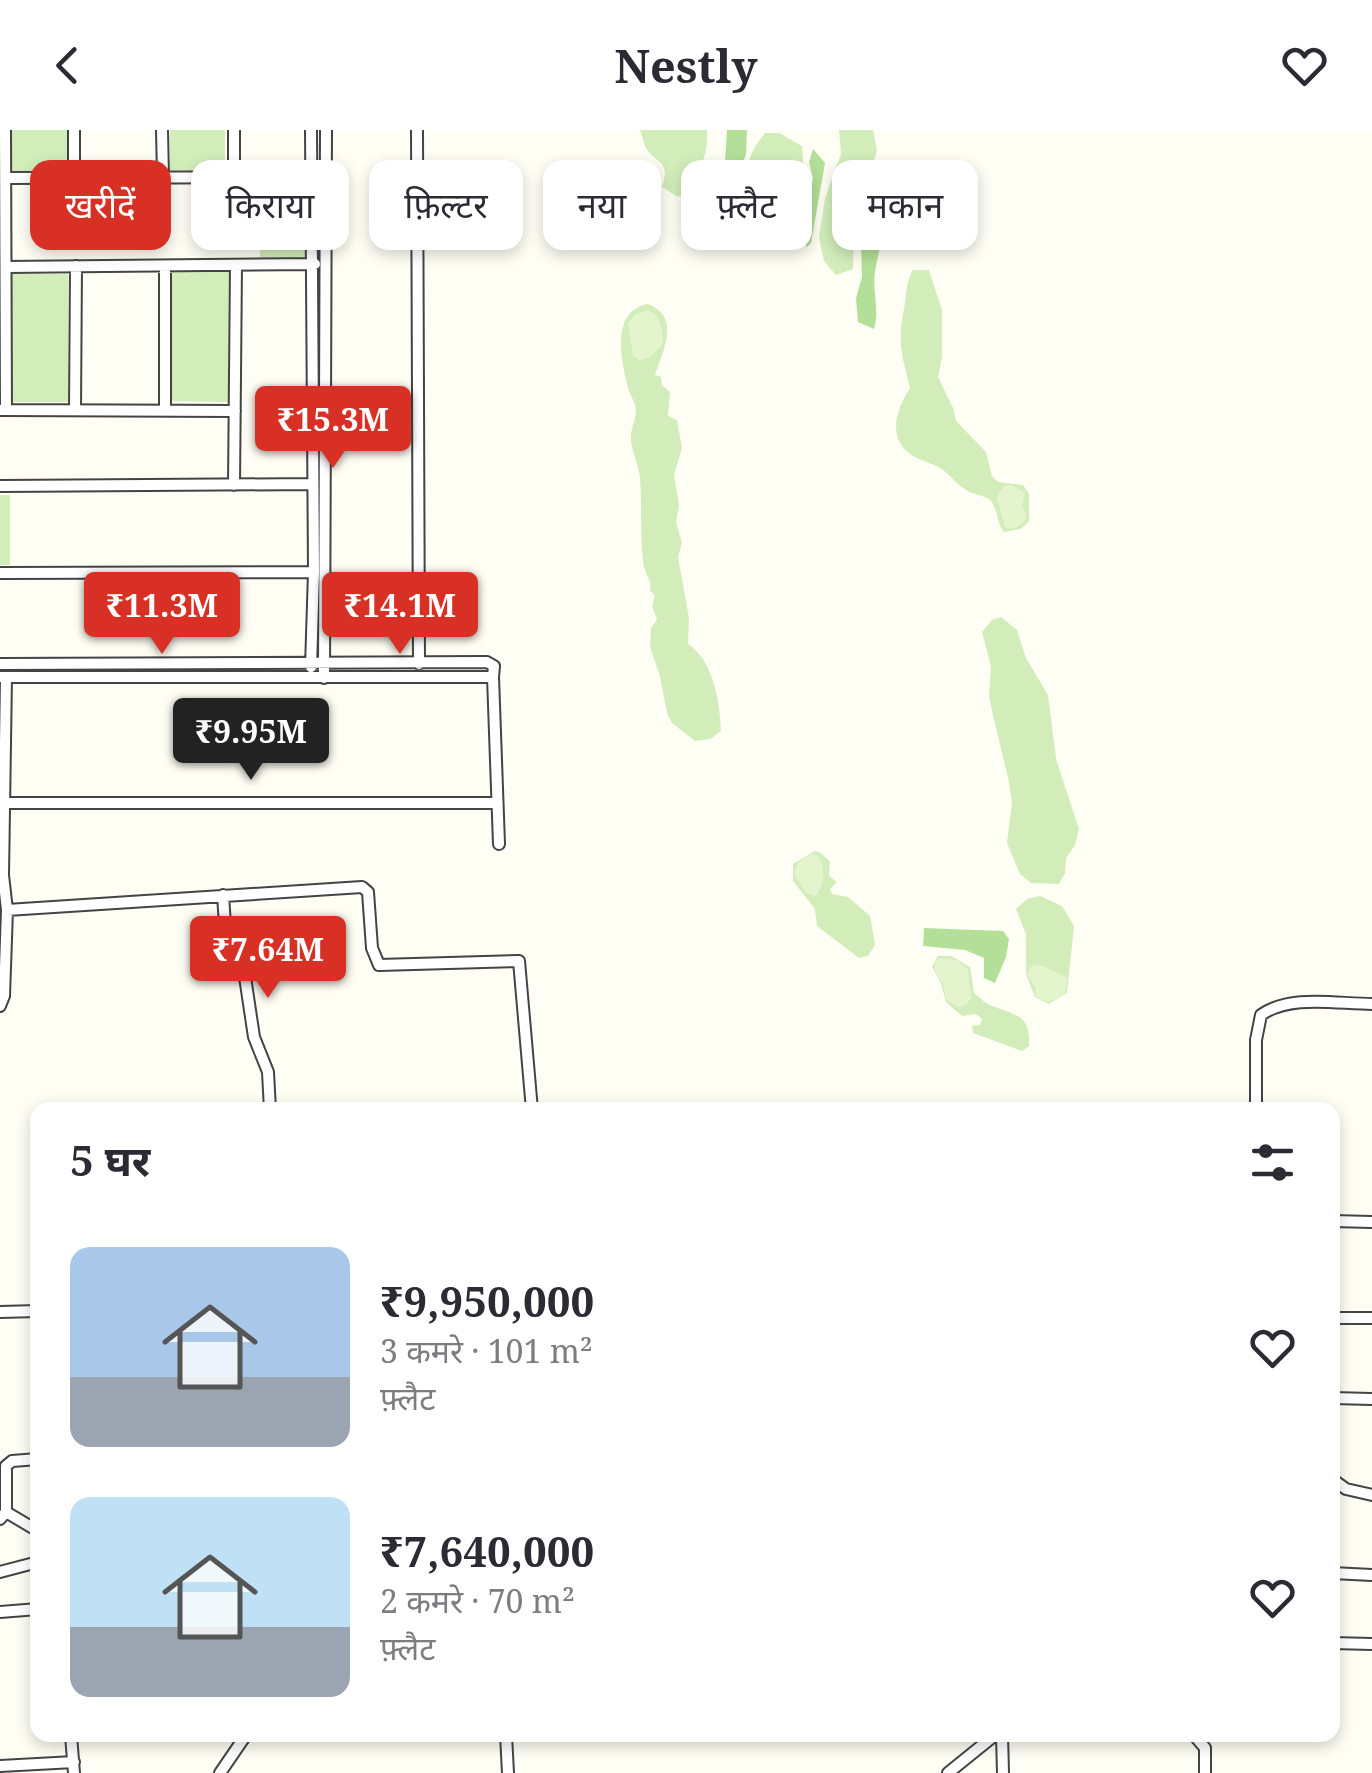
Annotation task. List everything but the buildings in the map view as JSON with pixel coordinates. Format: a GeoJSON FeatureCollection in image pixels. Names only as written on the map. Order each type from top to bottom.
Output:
{"type":"FeatureCollection","features":[{"type":"Feature","properties":{"kind":"street"},"geometry":{"type":"LineString","coordinates":[[5,130],[3,410],[234,411]]}},
{"type":"Feature","properties":{"kind":"street"},"geometry":{"type":"LineString","coordinates":[[74,130],[74,160]]}},
{"type":"Feature","properties":{"kind":"street"},"geometry":{"type":"LineString","coordinates":[[162,130],[163,160]]}},
{"type":"Feature","properties":{"kind":"street"},"geometry":{"type":"LineString","coordinates":[[234,130],[234,160]]}},
{"type":"Feature","properties":{"kind":"street"},"geometry":{"type":"LineString","coordinates":[[311,130],[312,160]]}},
{"type":"Feature","properties":{"kind":"street"},"geometry":{"type":"LineString","coordinates":[[324,678],[326,130]]}},
{"type":"Feature","properties":{"kind":"street"},"geometry":{"type":"LineString","coordinates":[[417,130],[418,677]]}},
{"type":"Feature","properties":{"kind":"street"},"geometry":{"type":"LineString","coordinates":[[5,178],[30,178]]}},
{"type":"Feature","properties":{"kind":"street"},"geometry":{"type":"LineString","coordinates":[[311,678],[312,250]]}},
{"type":"Feature","properties":{"kind":"street"},"geometry":{"type":"LineString","coordinates":[[6,267],[326,264]]}},
{"type":"Feature","properties":{"kind":"street"},"geometry":{"type":"LineString","coordinates":[[234,484],[236,265]]}},
{"type":"Feature","properties":{"kind":"street"},"geometry":{"type":"LineString","coordinates":[[75,410],[76,266]]}},
{"type":"Feature","properties":{"kind":"street"},"geometry":{"type":"LineString","coordinates":[[165,266],[165,410]]}},
{"type":"Feature","properties":{"kind":"street"},"geometry":{"type":"LineString","coordinates":[[0,486],[313,484]]}},
{"type":"Feature","properties":{"kind":"street"},"geometry":{"type":"LineString","coordinates":[[0,573],[314,572]]}},
{"type":"Feature","properties":{"kind":"street"},"geometry":{"type":"LineString","coordinates":[[0,664],[488,662],[494,666],[499,844]]}},
{"type":"Feature","properties":{"kind":"street"},"geometry":{"type":"LineString","coordinates":[[0,1006],[4,996],[7,910],[2,875],[3,677],[493,677]]}},
{"type":"Feature","properties":{"kind":"street"},"geometry":{"type":"LineString","coordinates":[[4,803],[498,802]]}},
{"type":"Feature","properties":{"kind":"street"},"geometry":{"type":"LineString","coordinates":[[7,910],[362,887],[368,892],[372,948],[379,965],[519,960],[531,1102]]}},
{"type":"Feature","properties":{"kind":"street"},"geometry":{"type":"LineString","coordinates":[[224,895],[226,940],[245,977],[254,1037],[268,1072],[270,1102]]}},
{"type":"Feature","properties":{"kind":"street"},"geometry":{"type":"LineString","coordinates":[[1256,1102],[1256,1040],[1261,1016],[1274,1006],[1292,1003],[1372,1004]]}},
{"type":"Feature","properties":{"kind":"street"},"geometry":{"type":"LineString","coordinates":[[1340,1221],[1372,1222]]}},
{"type":"Feature","properties":{"kind":"street"},"geometry":{"type":"LineString","coordinates":[[0,1312],[30,1311]]}},
{"type":"Feature","properties":{"kind":"street"},"geometry":{"type":"LineString","coordinates":[[1340,1318],[1372,1318]]}},
{"type":"Feature","properties":{"kind":"street"},"geometry":{"type":"LineString","coordinates":[[1340,1398],[1372,1399]]}},
{"type":"Feature","properties":{"kind":"street"},"geometry":{"type":"LineString","coordinates":[[30,1460],[12,1461],[6,1466],[3,1516],[30,1528]]}},
{"type":"Feature","properties":{"kind":"street"},"geometry":{"type":"LineString","coordinates":[[1340,1485],[1372,1495]]}},
{"type":"Feature","properties":{"kind":"street"},"geometry":{"type":"LineString","coordinates":[[0,1572],[30,1564]]}},
{"type":"Feature","properties":{"kind":"street"},"geometry":{"type":"LineString","coordinates":[[1340,1574],[1372,1576]]}},
{"type":"Feature","properties":{"kind":"street"},"geometry":{"type":"LineString","coordinates":[[0,1612],[30,1610]]}},
{"type":"Feature","properties":{"kind":"street"},"geometry":{"type":"LineString","coordinates":[[1340,1643],[1372,1644]]}},
{"type":"Feature","properties":{"kind":"street"},"geometry":{"type":"LineString","coordinates":[[0,1766],[74,1767],[72,1742]]}},
{"type":"Feature","properties":{"kind":"street"},"geometry":{"type":"LineString","coordinates":[[220,1773],[241,1742]]}},
{"type":"Feature","properties":{"kind":"street"},"geometry":{"type":"LineString","coordinates":[[506,1742],[508,1773]]}},
{"type":"Feature","properties":{"kind":"street"},"geometry":{"type":"LineString","coordinates":[[948,1773],[989,1742]]}},
{"type":"Feature","properties":{"kind":"street"},"geometry":{"type":"LineString","coordinates":[[999,1742],[1004,1773]]}},
{"type":"Feature","properties":{"kind":"street"},"geometry":{"type":"LineString","coordinates":[[1199,1742],[1204,1748],[1205,1773]]}},
{"type":"Feature","properties":{"kind":"green space"},"geometry":{"type":"Polygon","coordinates":[[[10,130],[67,130],[67,160],[30,160],[30,171],[10,171],[10,130]]]}},
{"type":"Feature","properties":{"kind":"green space"},"geometry":{"type":"Polygon","coordinates":[[[170,130],[225,130],[225,160],[191,160],[191,170],[171,170],[170,130]]]}},
{"type":"Feature","properties":{"kind":"green space"},"geometry":{"type":"Polygon","coordinates":[[[640,130],[707,130],[703,160],[681,160],[681,196],[662,187],[664,167],[646,148],[640,130]]]}},
{"type":"Feature","properties":{"kind":"green space"},"geometry":{"type":"Polygon","coordinates":[[[727,130],[747,130],[744,160],[725,160],[727,130]]]}},
{"type":"Feature","properties":{"kind":"green space"},"geometry":{"type":"Polygon","coordinates":[[[839,130],[873,130],[877,151],[874,160],[839,160],[839,130]]]}},
{"type":"Feature","properties":{"kind":"green space"},"geometry":{"type":"Polygon","coordinates":[[[765,133],[779,133],[802,146],[803,160],[750,160],[765,133]]]}},
{"type":"Feature","properties":{"kind":"green space"},"geometry":{"type":"Polygon","coordinates":[[[813,149],[825,163],[812,237],[813,178],[810,160],[813,149]]]}},
{"type":"Feature","properties":{"kind":"green space"},"geometry":{"type":"Polygon","coordinates":[[[832,179],[832,250],[853,250],[853,269],[836,275],[824,261],[819,237],[832,179]]]}},
{"type":"Feature","properties":{"kind":"green space"},"geometry":{"type":"Polygon","coordinates":[[[260,250],[306,250],[306,258],[260,257],[260,250]]]}},
{"type":"Feature","properties":{"kind":"green space"},"geometry":{"type":"Polygon","coordinates":[[[861,250],[880,250],[875,272],[874,329],[858,322],[856,298],[862,277],[861,250]]]}},
{"type":"Feature","properties":{"kind":"green space"},"geometry":{"type":"Polygon","coordinates":[[[913,270],[929,270],[942,310],[938,377],[956,421],[986,452],[992,476],[998,482],[1023,485],[1029,494],[1029,521],[1021,529],[1004,532],[991,501],[966,490],[942,469],[913,456],[899,441],[896,424],[910,388],[901,332],[907,285],[913,270]]]}},
{"type":"Feature","properties":{"kind":"green space"},"geometry":{"type":"Polygon","coordinates":[[[171,271],[229,271],[228,402],[170,401],[171,271]]]}},
{"type":"Feature","properties":{"kind":"green space"},"geometry":{"type":"Polygon","coordinates":[[[11,274],[68,274],[68,402],[12,402],[11,274]]]}},
{"type":"Feature","properties":{"kind":"green space"},"geometry":{"type":"Polygon","coordinates":[[[648,304],[658,310],[667,326],[655,375],[661,377],[662,385],[670,392],[668,416],[677,420],[682,448],[674,475],[679,505],[676,522],[682,543],[678,557],[689,618],[688,644],[709,671],[720,720],[721,731],[710,739],[695,741],[672,723],[667,713],[650,647],[651,629],[657,619],[652,606],[655,596],[643,562],[640,478],[631,440],[636,410],[621,351],[628,316],[648,304]]]}},
{"type":"Feature","properties":{"kind":"green space"},"geometry":{"type":"Polygon","coordinates":[[[648,310],[661,325],[662,345],[649,358],[640,360],[633,356],[628,323],[636,314],[648,310]]]}},
{"type":"Feature","properties":{"kind":"green space"},"geometry":{"type":"Polygon","coordinates":[[[1012,485],[1025,493],[1022,506],[1027,515],[1018,526],[1005,528],[997,497],[1004,486],[1012,485]]]}},
{"type":"Feature","properties":{"kind":"green space"},"geometry":{"type":"Polygon","coordinates":[[[0,495],[10,495],[10,565],[0,565],[0,495]]]}},
{"type":"Feature","properties":{"kind":"green space"},"geometry":{"type":"Polygon","coordinates":[[[1001,617],[1017,630],[1026,658],[1048,695],[1056,759],[1079,829],[1059,884],[1031,883],[1020,874],[1007,843],[1012,803],[989,695],[991,666],[982,632],[992,620],[1001,617]]]}},
{"type":"Feature","properties":{"kind":"green space"},"geometry":{"type":"Polygon","coordinates":[[[815,851],[830,862],[829,876],[837,882],[830,889],[832,894],[848,897],[870,916],[875,945],[868,956],[859,958],[817,926],[815,909],[793,881],[793,864],[815,851]]]}},
{"type":"Feature","properties":{"kind":"green space"},"geometry":{"type":"Polygon","coordinates":[[[811,854],[820,859],[823,870],[821,887],[815,896],[806,893],[794,874],[798,863],[811,854]]]}},
{"type":"Feature","properties":{"kind":"green space"},"geometry":{"type":"Polygon","coordinates":[[[1040,896],[1062,906],[1074,926],[1067,993],[1049,1004],[1035,997],[1026,974],[1026,934],[1016,909],[1027,899],[1040,896]]]}},
{"type":"Feature","properties":{"kind":"green space"},"geometry":{"type":"Polygon","coordinates":[[[924,928],[1003,931],[1009,939],[995,983],[984,978],[984,958],[965,950],[923,946],[924,928]]]}},
{"type":"Feature","properties":{"kind":"green space"},"geometry":{"type":"Polygon","coordinates":[[[938,956],[951,956],[970,967],[974,993],[989,1005],[1021,1018],[1027,1028],[1029,1046],[1022,1051],[973,1033],[972,1026],[980,1025],[982,1019],[976,1014],[962,1016],[946,1002],[932,967],[938,956]]]}},
{"type":"Feature","properties":{"kind":"green space"},"geometry":{"type":"Polygon","coordinates":[[[940,958],[956,960],[968,969],[971,998],[966,1005],[958,1007],[946,1000],[943,983],[935,973],[935,962],[940,958]]]}},
{"type":"Feature","properties":{"kind":"green space"},"geometry":{"type":"Polygon","coordinates":[[[1040,965],[1068,978],[1064,995],[1049,1002],[1036,997],[1027,974],[1031,966],[1040,965]]]}}]}
